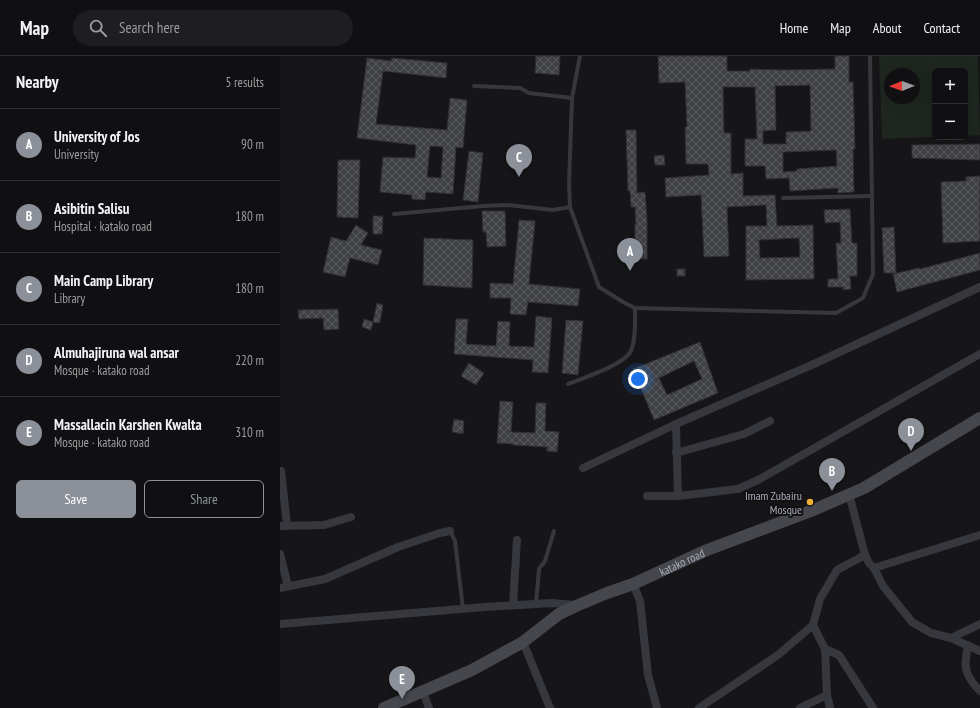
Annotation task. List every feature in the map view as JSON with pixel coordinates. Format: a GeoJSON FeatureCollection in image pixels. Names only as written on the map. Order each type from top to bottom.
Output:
{"type":"FeatureCollection","features":[{"type":"Feature","properties":{"kind":"street"},"geometry":{"type":"LineString","coordinates":[[583,468],[676,424],[816,363],[980,287]]}},
{"type":"Feature","properties":{"kind":"street"},"geometry":{"type":"LineString","coordinates":[[647,496],[678,496],[738,489],[758,480],[980,354]]}},
{"type":"Feature","properties":{"kind":"street","name":"katako road"},"geometry":{"type":"LineString","coordinates":[[385,708],[472,670],[523,642],[559,614],[576,606],[633,584],[707,550],[811,511],[864,488],[980,418]]}},
{"type":"Feature","properties":{"kind":"street"},"geometry":{"type":"LineString","coordinates":[[676,453],[744,434],[770,421]]}},
{"type":"Feature","properties":{"kind":"street"},"geometry":{"type":"LineString","coordinates":[[676,424],[678,496]]}},
{"type":"Feature","properties":{"kind":"street"},"geometry":{"type":"LineString","coordinates":[[281,471],[283,526],[324,525],[351,517]]}},
{"type":"Feature","properties":{"kind":"street"},"geometry":{"type":"LineString","coordinates":[[849,494],[865,555],[869,563],[874,568],[883,586],[912,622],[931,633],[951,638],[980,651]]}},
{"type":"Feature","properties":{"kind":"street"},"geometry":{"type":"LineString","coordinates":[[280,554],[284,587],[325,579],[398,547],[450,531]]}},
{"type":"Feature","properties":{"kind":"street"},"geometry":{"type":"LineString","coordinates":[[874,568],[980,535]]}},
{"type":"Feature","properties":{"kind":"street"},"geometry":{"type":"LineString","coordinates":[[513,606],[516,540]]}},
{"type":"Feature","properties":{"kind":"street"},"geometry":{"type":"LineString","coordinates":[[699,708],[778,655],[813,625],[820,599],[837,570],[865,555]]}},
{"type":"Feature","properties":{"kind":"street"},"geometry":{"type":"LineString","coordinates":[[633,584],[640,601],[648,675],[657,708]]}},
{"type":"Feature","properties":{"kind":"street"},"geometry":{"type":"LineString","coordinates":[[280,624],[552,603],[576,606]]}},
{"type":"Feature","properties":{"kind":"street"},"geometry":{"type":"LineString","coordinates":[[951,638],[980,624]]}},
{"type":"Feature","properties":{"kind":"street"},"geometry":{"type":"LineString","coordinates":[[813,625],[825,649],[827,695],[830,708]]}},
{"type":"Feature","properties":{"kind":"street"},"geometry":{"type":"LineString","coordinates":[[523,642],[550,708]]}},
{"type":"Feature","properties":{"kind":"street"},"geometry":{"type":"LineString","coordinates":[[968,646],[964,660],[965,667],[972,684],[980,691]]}},
{"type":"Feature","properties":{"kind":"street"},"geometry":{"type":"LineString","coordinates":[[825,649],[839,655],[874,708]]}},
{"type":"Feature","properties":{"kind":"street"},"geometry":{"type":"LineString","coordinates":[[423,692],[429,708]]}},
{"type":"Feature","properties":{"kind":"street"},"geometry":{"type":"LineString","coordinates":[[800,708],[827,695]]}},
{"type":"Feature","properties":{"kind":"lane"},"geometry":{"type":"LineString","coordinates":[[580,56],[572,98],[569,184],[570,207],[599,287],[635,308],[836,313],[863,298],[873,274],[870,56]]}},
{"type":"Feature","properties":{"kind":"lane"},"geometry":{"type":"LineString","coordinates":[[474,86],[520,88],[529,93],[572,98]]}},
{"type":"Feature","properties":{"kind":"lane"},"geometry":{"type":"LineString","coordinates":[[783,198],[872,196]]}},
{"type":"Feature","properties":{"kind":"lane"},"geometry":{"type":"LineString","coordinates":[[394,214],[507,205],[553,210],[570,207]]}},
{"type":"Feature","properties":{"kind":"lane"},"geometry":{"type":"LineString","coordinates":[[568,384],[624,360],[631,352],[634,339],[635,308]]}},
{"type":"Feature","properties":{"kind":"lane"},"geometry":{"type":"LineString","coordinates":[[450,531],[455,541],[464,609]]}},
{"type":"Feature","properties":{"kind":"lane"},"geometry":{"type":"LineString","coordinates":[[536,604],[539,569],[545,561],[554,531]]}},
{"type":"Feature","properties":{"kind":"shaded area"},"geometry":{"type":"Polygon","coordinates":[[[879,56],[978,56],[980,135],[968,136],[968,68],[932,68],[932,137],[882,139],[879,56]]]}},
{"type":"Feature","properties":{"kind":"building"},"geometry":{"type":"Polygon","coordinates":[[[536,56],[560,56],[559,75],[535,73],[536,56]]]}},
{"type":"Feature","properties":{"kind":"building"},"geometry":{"type":"Polygon","coordinates":[[[658,56],[727,56],[727,71],[750,71],[750,69],[835,69],[835,56],[849,56],[849,82],[853,82],[855,149],[853,149],[854,192],[838,193],[838,188],[790,191],[789,178],[766,179],[765,166],[745,166],[745,139],[757,139],[755,87],[723,87],[724,133],[731,133],[731,174],[743,173],[743,196],[775,195],[777,226],[813,225],[814,279],[746,280],[746,226],[767,226],[766,205],[727,207],[729,256],[704,257],[701,195],[666,197],[665,178],[709,175],[708,164],[686,164],[685,127],[687,127],[685,82],[659,83],[658,56]],[[810,85],[775,86],[776,130],[763,131],[763,144],[786,144],[786,132],[811,131],[810,85]],[[836,150],[783,152],[783,172],[797,171],[797,169],[837,166],[836,150]],[[799,238],[759,240],[760,258],[800,257],[799,238]]]}},
{"type":"Feature","properties":{"kind":"building"},"geometry":{"type":"Polygon","coordinates":[[[367,58],[391,61],[392,58],[447,63],[446,78],[383,71],[376,124],[447,130],[450,98],[467,100],[463,148],[456,147],[453,194],[426,192],[425,200],[412,199],[412,195],[380,192],[383,157],[415,158],[416,145],[357,138],[367,58]],[[430,146],[427,177],[441,178],[443,147],[430,146]]]}},
{"type":"Feature","properties":{"kind":"building"},"geometry":{"type":"Polygon","coordinates":[[[626,130],[636,130],[637,193],[645,192],[647,259],[623,258],[623,247],[635,247],[636,224],[635,207],[631,207],[630,191],[628,191],[626,130]]]}},
{"type":"Feature","properties":{"kind":"building"},"geometry":{"type":"Polygon","coordinates":[[[980,144],[980,160],[912,158],[912,145],[980,144]]]}},
{"type":"Feature","properties":{"kind":"building"},"geometry":{"type":"Polygon","coordinates":[[[469,151],[483,153],[478,202],[463,200],[469,151]]]}},
{"type":"Feature","properties":{"kind":"building"},"geometry":{"type":"Polygon","coordinates":[[[664,155],[665,165],[655,165],[654,156],[664,155]]]}},
{"type":"Feature","properties":{"kind":"building"},"geometry":{"type":"Polygon","coordinates":[[[338,160],[360,160],[358,218],[337,217],[338,160]]]}},
{"type":"Feature","properties":{"kind":"building"},"geometry":{"type":"Polygon","coordinates":[[[980,176],[980,241],[943,243],[941,182],[966,181],[966,177],[980,176]]]}},
{"type":"Feature","properties":{"kind":"building"},"geometry":{"type":"Polygon","coordinates":[[[850,209],[852,243],[857,243],[857,276],[850,276],[851,289],[843,290],[843,287],[828,287],[828,279],[838,279],[836,243],[841,243],[840,222],[825,223],[824,210],[850,209]]]}},
{"type":"Feature","properties":{"kind":"building"},"geometry":{"type":"Polygon","coordinates":[[[482,211],[505,211],[506,246],[487,247],[486,232],[483,232],[482,211]]]}},
{"type":"Feature","properties":{"kind":"building"},"geometry":{"type":"Polygon","coordinates":[[[373,216],[383,216],[382,234],[373,234],[373,216]]]}},
{"type":"Feature","properties":{"kind":"building"},"geometry":{"type":"Polygon","coordinates":[[[519,220],[535,221],[529,284],[580,289],[578,306],[528,302],[526,315],[510,314],[511,298],[490,298],[490,283],[513,284],[519,220]]]}},
{"type":"Feature","properties":{"kind":"building"},"geometry":{"type":"Polygon","coordinates":[[[356,225],[368,233],[361,245],[382,250],[378,265],[350,258],[345,277],[323,272],[331,237],[346,241],[356,225]]]}},
{"type":"Feature","properties":{"kind":"building"},"geometry":{"type":"Polygon","coordinates":[[[894,227],[896,273],[884,273],[882,228],[894,227]]]}},
{"type":"Feature","properties":{"kind":"building"},"geometry":{"type":"Polygon","coordinates":[[[424,238],[473,240],[472,288],[423,285],[424,238]]]}},
{"type":"Feature","properties":{"kind":"building"},"geometry":{"type":"Polygon","coordinates":[[[980,253],[980,270],[897,292],[893,274],[920,269],[980,253]]]}},
{"type":"Feature","properties":{"kind":"building"},"geometry":{"type":"Polygon","coordinates":[[[677,269],[685,269],[685,276],[677,276],[677,269]]]}},
{"type":"Feature","properties":{"kind":"building"},"geometry":{"type":"Polygon","coordinates":[[[377,303],[383,305],[380,322],[378,323],[373,322],[377,303]]]}},
{"type":"Feature","properties":{"kind":"building"},"geometry":{"type":"Polygon","coordinates":[[[338,309],[339,329],[324,330],[323,318],[299,319],[298,310],[338,309]]]}},
{"type":"Feature","properties":{"kind":"building"},"geometry":{"type":"Polygon","coordinates":[[[536,316],[552,318],[548,373],[532,372],[533,360],[454,354],[456,319],[468,319],[466,344],[496,346],[498,321],[510,322],[509,346],[534,347],[536,316]]]}},
{"type":"Feature","properties":{"kind":"building"},"geometry":{"type":"Polygon","coordinates":[[[364,319],[373,322],[371,330],[362,327],[364,319]]]}},
{"type":"Feature","properties":{"kind":"building"},"geometry":{"type":"Polygon","coordinates":[[[566,320],[583,321],[578,375],[562,373],[566,320]]]}},
{"type":"Feature","properties":{"kind":"building"},"geometry":{"type":"Polygon","coordinates":[[[700,342],[718,393],[654,420],[633,369],[700,342]],[[694,361],[659,378],[667,395],[702,379],[694,361]]]}},
{"type":"Feature","properties":{"kind":"building"},"geometry":{"type":"Polygon","coordinates":[[[469,363],[484,373],[476,385],[461,376],[469,363]]]}},
{"type":"Feature","properties":{"kind":"building"},"geometry":{"type":"Polygon","coordinates":[[[500,401],[513,402],[511,432],[535,433],[536,403],[546,403],[545,431],[559,432],[557,452],[547,451],[547,447],[497,443],[500,401]]]}},
{"type":"Feature","properties":{"kind":"building"},"geometry":{"type":"Polygon","coordinates":[[[454,419],[464,421],[463,434],[452,432],[454,419]]]}},
{"type":"Feature","properties":{"kind":"place","name":"Main Camp Library"},"geometry":{"type":"Point","coordinates":[519,177]}},
{"type":"Feature","properties":{"kind":"place","name":"University of Jos"},"geometry":{"type":"Point","coordinates":[630,271]}},
{"type":"Feature","properties":{"kind":"place","name":"Almuhajiruna wal ansar"},"geometry":{"type":"Point","coordinates":[911,451]}},
{"type":"Feature","properties":{"kind":"place","name":"Asibitin Salisu"},"geometry":{"type":"Point","coordinates":[832,491]}},
{"type":"Feature","properties":{"kind":"place","name":"Imam Zubairu Mosque"},"geometry":{"type":"Point","coordinates":[810,502]}},
{"type":"Feature","properties":{"kind":"place","name":"Massallacin Karshen Kwalta"},"geometry":{"type":"Point","coordinates":[402,699]}}]}
